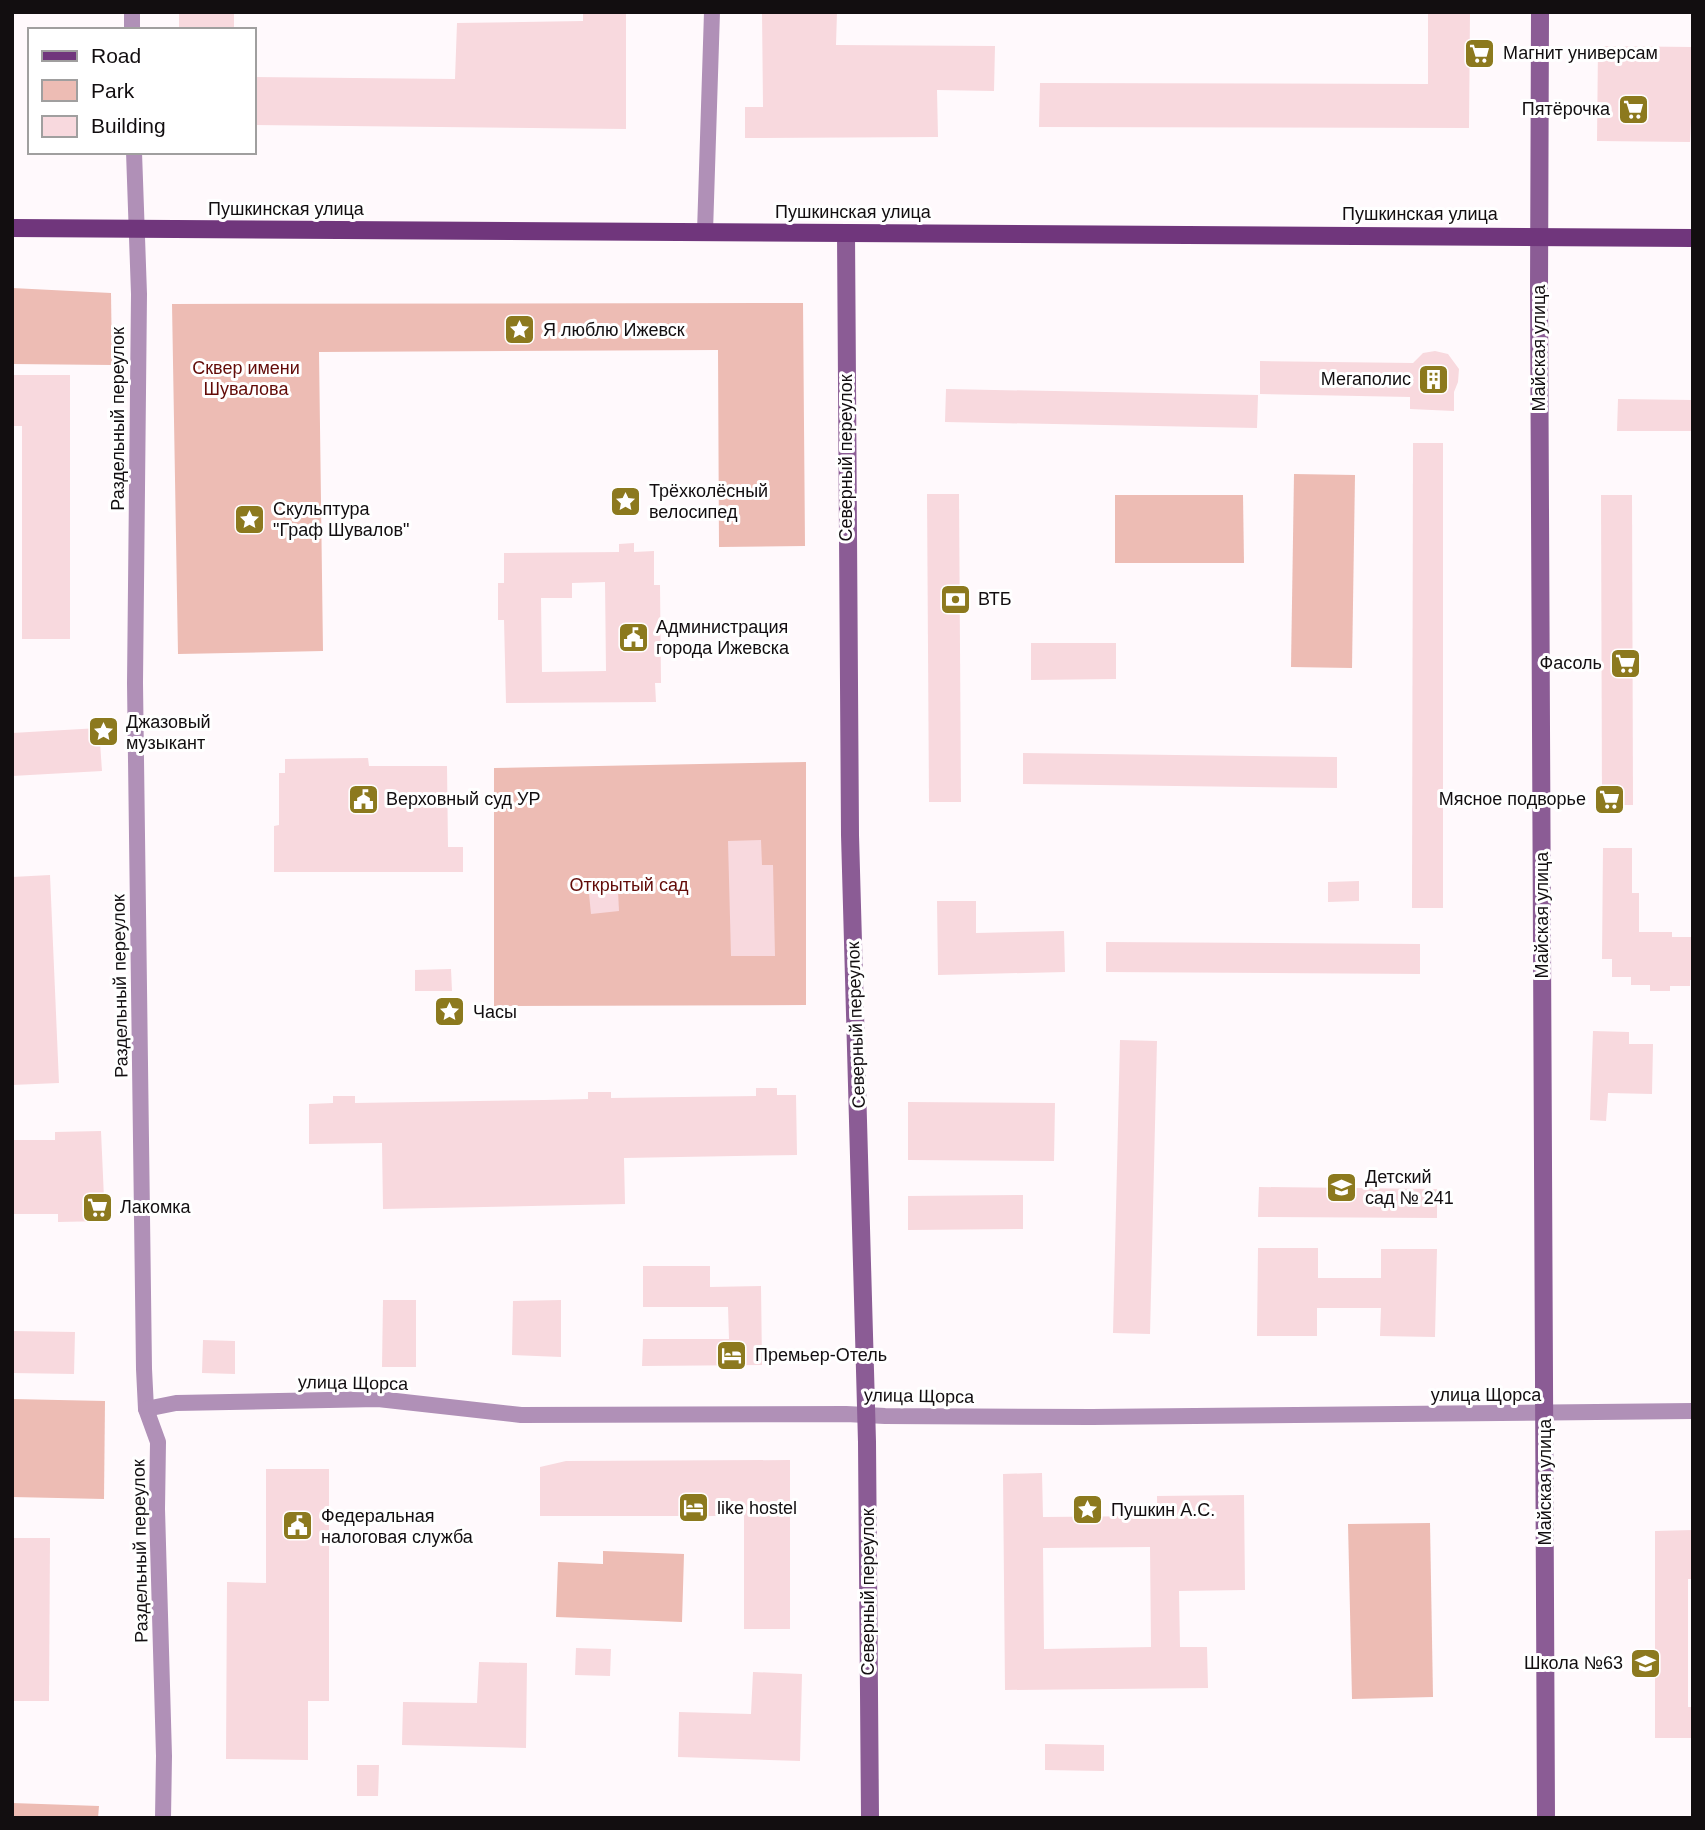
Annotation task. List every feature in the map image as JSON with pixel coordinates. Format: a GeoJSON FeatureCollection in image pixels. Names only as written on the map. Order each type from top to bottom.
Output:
{"type":"FeatureCollection","features":[{"type":"Feature","properties":{"kind":"main road","name":"Пушкинская улица"},"geometry":{"type":"LineString","coordinates":[[12,228],[1693,238]]}},
{"type":"Feature","properties":{"kind":"street"},"geometry":{"type":"LineString","coordinates":[[705,232],[712,12]]}},
{"type":"Feature","properties":{"kind":"street","name":"Майская улица"},"geometry":{"type":"LineString","coordinates":[[1540,12],[1546,1818]]}},
{"type":"Feature","properties":{"kind":"street","name":"Раздельный переулок"},"geometry":{"type":"LineString","coordinates":[[134,154],[139,294],[135,690],[146,1409],[159,1441],[157,1509],[164,1756],[163,1818]]}},
{"type":"Feature","properties":{"kind":"street","name":"Северный переулок"},"geometry":{"type":"LineString","coordinates":[[846,233],[850,835],[867,1415],[870,1818]]}},
{"type":"Feature","properties":{"kind":"street","name":"улица Щорса"},"geometry":{"type":"LineString","coordinates":[[146,1409],[176,1403],[378,1399],[520,1415],[1105,1417],[1693,1411]]}},
{"type":"Feature","properties":{"kind":"green space"},"geometry":{"type":"Polygon","coordinates":[[[12,288],[111,293],[112,365],[12,364],[12,288]]]}},
{"type":"Feature","properties":{"kind":"green space","name":"Сквер имени Шувалова"},"geometry":{"type":"Polygon","coordinates":[[[803,303],[805,546],[719,547],[718,350],[319,352],[323,651],[178,654],[172,304],[803,303]]]}},
{"type":"Feature","properties":{"kind":"green space"},"geometry":{"type":"Polygon","coordinates":[[[1294,474],[1355,475],[1352,668],[1291,667],[1294,474]]]}},
{"type":"Feature","properties":{"kind":"green space"},"geometry":{"type":"Polygon","coordinates":[[[1115,495],[1243,495],[1244,563],[1115,563],[1115,495]]]}},
{"type":"Feature","properties":{"kind":"green space","name":"Открытый сад"},"geometry":{"type":"Polygon","coordinates":[[[806,762],[806,1005],[494,1006],[494,768],[806,762]]]}},
{"type":"Feature","properties":{"kind":"green space"},"geometry":{"type":"Polygon","coordinates":[[[12,1399],[105,1401],[104,1499],[12,1497],[12,1399]]]}},
{"type":"Feature","properties":{"kind":"green space"},"geometry":{"type":"Polygon","coordinates":[[[1430,1523],[1433,1697],[1352,1699],[1348,1524],[1430,1523]]]}},
{"type":"Feature","properties":{"kind":"green space"},"geometry":{"type":"Polygon","coordinates":[[[603,1551],[684,1554],[682,1622],[556,1617],[558,1562],[603,1564],[603,1551]]]}},
{"type":"Feature","properties":{"kind":"green space"},"geometry":{"type":"Polygon","coordinates":[[[12,1803],[99,1806],[98,1818],[12,1818],[12,1803]]]}},
{"type":"Feature","properties":{"kind":"building"},"geometry":{"type":"Polygon","coordinates":[[[179,12],[234,12],[234,28],[179,28],[179,12]]]}},
{"type":"Feature","properties":{"kind":"building"},"geometry":{"type":"Polygon","coordinates":[[[583,12],[626,12],[626,129],[256,125],[256,77],[455,79],[457,23],[583,21],[583,12]]]}},
{"type":"Feature","properties":{"kind":"building"},"geometry":{"type":"Polygon","coordinates":[[[762,12],[837,12],[836,45],[995,46],[994,91],[937,90],[938,137],[745,138],[745,107],[763,107],[762,12]]]}},
{"type":"Feature","properties":{"kind":"building"},"geometry":{"type":"Polygon","coordinates":[[[1428,12],[1470,12],[1469,128],[1039,127],[1040,83],[1428,84],[1428,12]]]}},
{"type":"Feature","properties":{"kind":"building"},"geometry":{"type":"Polygon","coordinates":[[[1598,46],[1692,47],[1693,122],[1690,142],[1597,141],[1598,46]]]}},
{"type":"Feature","properties":{"kind":"building"},"geometry":{"type":"Polygon","coordinates":[[[1435,351],[1448,354],[1459,369],[1454,392],[1454,411],[1410,409],[1410,397],[1260,394],[1260,361],[1413,363],[1423,353],[1435,351]]]}},
{"type":"Feature","properties":{"kind":"building"},"geometry":{"type":"Polygon","coordinates":[[[12,375],[70,375],[70,639],[22,639],[22,426],[12,426],[12,375]]]}},
{"type":"Feature","properties":{"kind":"building"},"geometry":{"type":"Polygon","coordinates":[[[946,389],[1258,395],[1257,428],[945,422],[946,389]]]}},
{"type":"Feature","properties":{"kind":"building"},"geometry":{"type":"Polygon","coordinates":[[[1618,399],[1693,400],[1693,431],[1617,431],[1618,399]]]}},
{"type":"Feature","properties":{"kind":"building"},"geometry":{"type":"Polygon","coordinates":[[[1413,443],[1443,443],[1443,908],[1412,908],[1413,443]]]}},
{"type":"Feature","properties":{"kind":"building"},"geometry":{"type":"Polygon","coordinates":[[[927,494],[959,494],[961,802],[929,802],[927,494]]]}},
{"type":"Feature","properties":{"kind":"building"},"geometry":{"type":"Polygon","coordinates":[[[1601,495],[1632,495],[1633,805],[1602,805],[1601,495]]]}},
{"type":"Feature","properties":{"kind":"building","name":"Администрация города Ижевска"},"geometry":{"type":"Polygon","coordinates":[[[634,543],[634,552],[654,551],[654,585],[660,585],[661,683],[655,683],[656,702],[506,703],[504,620],[498,620],[498,583],[504,583],[504,553],[619,552],[619,544],[634,543]],[[605,582],[572,583],[572,598],[541,598],[542,672],[606,671],[605,582]]]}},
{"type":"Feature","properties":{"kind":"building"},"geometry":{"type":"Polygon","coordinates":[[[1031,643],[1116,643],[1116,679],[1031,680],[1031,643]]]}},
{"type":"Feature","properties":{"kind":"building"},"geometry":{"type":"Polygon","coordinates":[[[99,728],[102,771],[12,776],[12,733],[99,728]]]}},
{"type":"Feature","properties":{"kind":"building"},"geometry":{"type":"Polygon","coordinates":[[[1023,753],[1337,757],[1337,788],[1023,784],[1023,753]]]}},
{"type":"Feature","properties":{"kind":"building","name":"Верховный суд УР"},"geometry":{"type":"Polygon","coordinates":[[[368,758],[369,766],[447,766],[448,847],[463,847],[463,872],[274,872],[274,826],[279,825],[279,773],[285,773],[285,759],[368,758]]]}},
{"type":"Feature","properties":{"kind":"building"},"geometry":{"type":"Polygon","coordinates":[[[761,840],[762,865],[773,865],[775,956],[731,956],[728,841],[761,840]]]}},
{"type":"Feature","properties":{"kind":"building"},"geometry":{"type":"Polygon","coordinates":[[[1603,848],[1632,848],[1632,893],[1639,893],[1639,932],[1672,932],[1672,937],[1691,937],[1693,980],[1690,980],[1690,986],[1670,986],[1670,991],[1650,991],[1650,985],[1631,985],[1631,977],[1612,977],[1612,959],[1602,959],[1603,848]]]}},
{"type":"Feature","properties":{"kind":"building"},"geometry":{"type":"Polygon","coordinates":[[[50,875],[59,1083],[12,1085],[12,877],[50,875]]]}},
{"type":"Feature","properties":{"kind":"building"},"geometry":{"type":"Polygon","coordinates":[[[1359,881],[1359,901],[1328,902],[1328,882],[1359,881]]]}},
{"type":"Feature","properties":{"kind":"building"},"geometry":{"type":"Polygon","coordinates":[[[618,891],[619,911],[591,914],[589,894],[618,891]]]}},
{"type":"Feature","properties":{"kind":"building"},"geometry":{"type":"Polygon","coordinates":[[[937,901],[976,901],[976,933],[1064,931],[1065,972],[938,975],[937,901]]]}},
{"type":"Feature","properties":{"kind":"building"},"geometry":{"type":"Polygon","coordinates":[[[1106,942],[1420,944],[1420,974],[1106,972],[1106,942]]]}},
{"type":"Feature","properties":{"kind":"building"},"geometry":{"type":"Polygon","coordinates":[[[451,969],[452,991],[415,991],[415,970],[451,969]]]}},
{"type":"Feature","properties":{"kind":"building"},"geometry":{"type":"Polygon","coordinates":[[[1593,1031],[1629,1032],[1629,1044],[1653,1044],[1652,1094],[1608,1093],[1606,1121],[1590,1120],[1593,1031]]]}},
{"type":"Feature","properties":{"kind":"building"},"geometry":{"type":"Polygon","coordinates":[[[1120,1040],[1157,1041],[1150,1334],[1113,1333],[1120,1040]]]}},
{"type":"Feature","properties":{"kind":"building"},"geometry":{"type":"Polygon","coordinates":[[[756,1088],[777,1088],[777,1095],[796,1095],[797,1155],[624,1158],[625,1204],[383,1209],[382,1143],[309,1144],[309,1104],[333,1103],[333,1096],[355,1096],[355,1103],[588,1099],[588,1092],[611,1092],[611,1098],[756,1096],[756,1088]]]}},
{"type":"Feature","properties":{"kind":"building"},"geometry":{"type":"Polygon","coordinates":[[[908,1102],[1055,1103],[1054,1161],[908,1160],[908,1102]]]}},
{"type":"Feature","properties":{"kind":"building"},"geometry":{"type":"Polygon","coordinates":[[[101,1131],[105,1221],[58,1222],[58,1214],[12,1214],[12,1140],[55,1140],[55,1132],[101,1131]]]}},
{"type":"Feature","properties":{"kind":"building"},"geometry":{"type":"Polygon","coordinates":[[[1259,1187],[1437,1189],[1437,1218],[1258,1217],[1259,1187]]]}},
{"type":"Feature","properties":{"kind":"building"},"geometry":{"type":"Polygon","coordinates":[[[1023,1195],[1023,1229],[908,1230],[908,1196],[1023,1195]]]}},
{"type":"Feature","properties":{"kind":"building"},"geometry":{"type":"Polygon","coordinates":[[[1258,1248],[1318,1248],[1318,1278],[1381,1278],[1381,1249],[1437,1249],[1435,1337],[1380,1336],[1381,1308],[1317,1308],[1317,1336],[1257,1336],[1258,1248]]]}},
{"type":"Feature","properties":{"kind":"building"},"geometry":{"type":"Polygon","coordinates":[[[643,1266],[710,1266],[710,1287],[761,1286],[762,1365],[642,1366],[643,1339],[729,1339],[728,1307],[643,1307],[643,1266]]]}},
{"type":"Feature","properties":{"kind":"building"},"geometry":{"type":"Polygon","coordinates":[[[383,1300],[416,1300],[416,1367],[382,1367],[383,1300]]]}},
{"type":"Feature","properties":{"kind":"building"},"geometry":{"type":"Polygon","coordinates":[[[561,1300],[561,1357],[512,1355],[513,1301],[561,1300]]]}},
{"type":"Feature","properties":{"kind":"building"},"geometry":{"type":"Polygon","coordinates":[[[12,1331],[75,1332],[74,1374],[12,1373],[12,1331]]]}},
{"type":"Feature","properties":{"kind":"building"},"geometry":{"type":"Polygon","coordinates":[[[203,1340],[235,1341],[235,1374],[202,1373],[203,1340]]]}},
{"type":"Feature","properties":{"kind":"building"},"geometry":{"type":"Polygon","coordinates":[[[790,1460],[790,1629],[744,1629],[744,1516],[540,1516],[540,1467],[566,1461],[790,1460]]]}},
{"type":"Feature","properties":{"kind":"building"},"geometry":{"type":"Polygon","coordinates":[[[266,1469],[329,1469],[329,1701],[308,1701],[308,1760],[226,1759],[227,1582],[266,1583],[266,1469]]]}},
{"type":"Feature","properties":{"kind":"building"},"geometry":{"type":"Polygon","coordinates":[[[1042,1473],[1043,1517],[1157,1516],[1157,1496],[1244,1495],[1245,1590],[1179,1591],[1180,1647],[1207,1647],[1208,1688],[1005,1690],[1003,1474],[1042,1473]],[[1150,1547],[1043,1548],[1044,1649],[1151,1647],[1150,1547]]]}},
{"type":"Feature","properties":{"kind":"building"},"geometry":{"type":"Polygon","coordinates":[[[1693,1530],[1693,1579],[1688,1579],[1688,1707],[1693,1707],[1693,1738],[1655,1738],[1655,1531],[1693,1530]]]}},
{"type":"Feature","properties":{"kind":"building"},"geometry":{"type":"Polygon","coordinates":[[[12,1538],[50,1538],[49,1701],[12,1701],[12,1538]]]}},
{"type":"Feature","properties":{"kind":"building"},"geometry":{"type":"Polygon","coordinates":[[[576,1648],[611,1649],[610,1676],[575,1675],[576,1648]]]}},
{"type":"Feature","properties":{"kind":"building"},"geometry":{"type":"Polygon","coordinates":[[[479,1662],[527,1663],[526,1748],[402,1745],[403,1702],[477,1703],[479,1662]]]}},
{"type":"Feature","properties":{"kind":"building"},"geometry":{"type":"Polygon","coordinates":[[[753,1672],[802,1674],[800,1761],[678,1757],[679,1712],[751,1714],[753,1672]]]}},
{"type":"Feature","properties":{"kind":"building"},"geometry":{"type":"Polygon","coordinates":[[[1045,1744],[1104,1745],[1104,1771],[1045,1770],[1045,1744]]]}},
{"type":"Feature","properties":{"kind":"building"},"geometry":{"type":"Polygon","coordinates":[[[357,1765],[379,1765],[378,1796],[357,1796],[357,1765]]]}},
{"type":"Feature","properties":{"kind":"place","name":"Магнит универсам"},"geometry":{"type":"Point","coordinates":[1480,53]}},
{"type":"Feature","properties":{"kind":"place","name":"Пятёрочка"},"geometry":{"type":"Point","coordinates":[1633,109]}},
{"type":"Feature","properties":{"kind":"place","name":"Я люблю Ижевск"},"geometry":{"type":"Point","coordinates":[520,330]}},
{"type":"Feature","properties":{"kind":"place","name":"Мегаполис"},"geometry":{"type":"Point","coordinates":[1434,379]}},
{"type":"Feature","properties":{"kind":"place","name":"Трёхколёсный велосипед"},"geometry":{"type":"Point","coordinates":[626,501]}},
{"type":"Feature","properties":{"kind":"place","name":"Скульптура \"Граф Шувалов\""},"geometry":{"type":"Point","coordinates":[250,519]}},
{"type":"Feature","properties":{"kind":"place","name":"ВТБ"},"geometry":{"type":"Point","coordinates":[955,599]}},
{"type":"Feature","properties":{"kind":"place","name":"Администрация города Ижевска"},"geometry":{"type":"Point","coordinates":[633,637]}},
{"type":"Feature","properties":{"kind":"place","name":"Фасоль"},"geometry":{"type":"Point","coordinates":[1625,663]}},
{"type":"Feature","properties":{"kind":"place","name":"Джазовый музыкант"},"geometry":{"type":"Point","coordinates":[103,732]}},
{"type":"Feature","properties":{"kind":"place","name":"Верховный суд УР"},"geometry":{"type":"Point","coordinates":[363,799]}},
{"type":"Feature","properties":{"kind":"place","name":"Мясное подворье"},"geometry":{"type":"Point","coordinates":[1609,799]}},
{"type":"Feature","properties":{"kind":"place","name":"Часы"},"geometry":{"type":"Point","coordinates":[450,1012]}},
{"type":"Feature","properties":{"kind":"place","name":"Детский сад № 241"},"geometry":{"type":"Point","coordinates":[1342,1187]}},
{"type":"Feature","properties":{"kind":"place","name":"Лакомка"},"geometry":{"type":"Point","coordinates":[97,1207]}},
{"type":"Feature","properties":{"kind":"place","name":"Премьер-Отель"},"geometry":{"type":"Point","coordinates":[732,1355]}},
{"type":"Feature","properties":{"kind":"place","name":"like hostel"},"geometry":{"type":"Point","coordinates":[694,1508]}},
{"type":"Feature","properties":{"kind":"place","name":"Пушкин А.С."},"geometry":{"type":"Point","coordinates":[1088,1510]}},
{"type":"Feature","properties":{"kind":"place","name":"Федеральная налоговая служба"},"geometry":{"type":"Point","coordinates":[298,1526]}},
{"type":"Feature","properties":{"kind":"place","name":"Школа №63"},"geometry":{"type":"Point","coordinates":[1646,1663]}}]}
